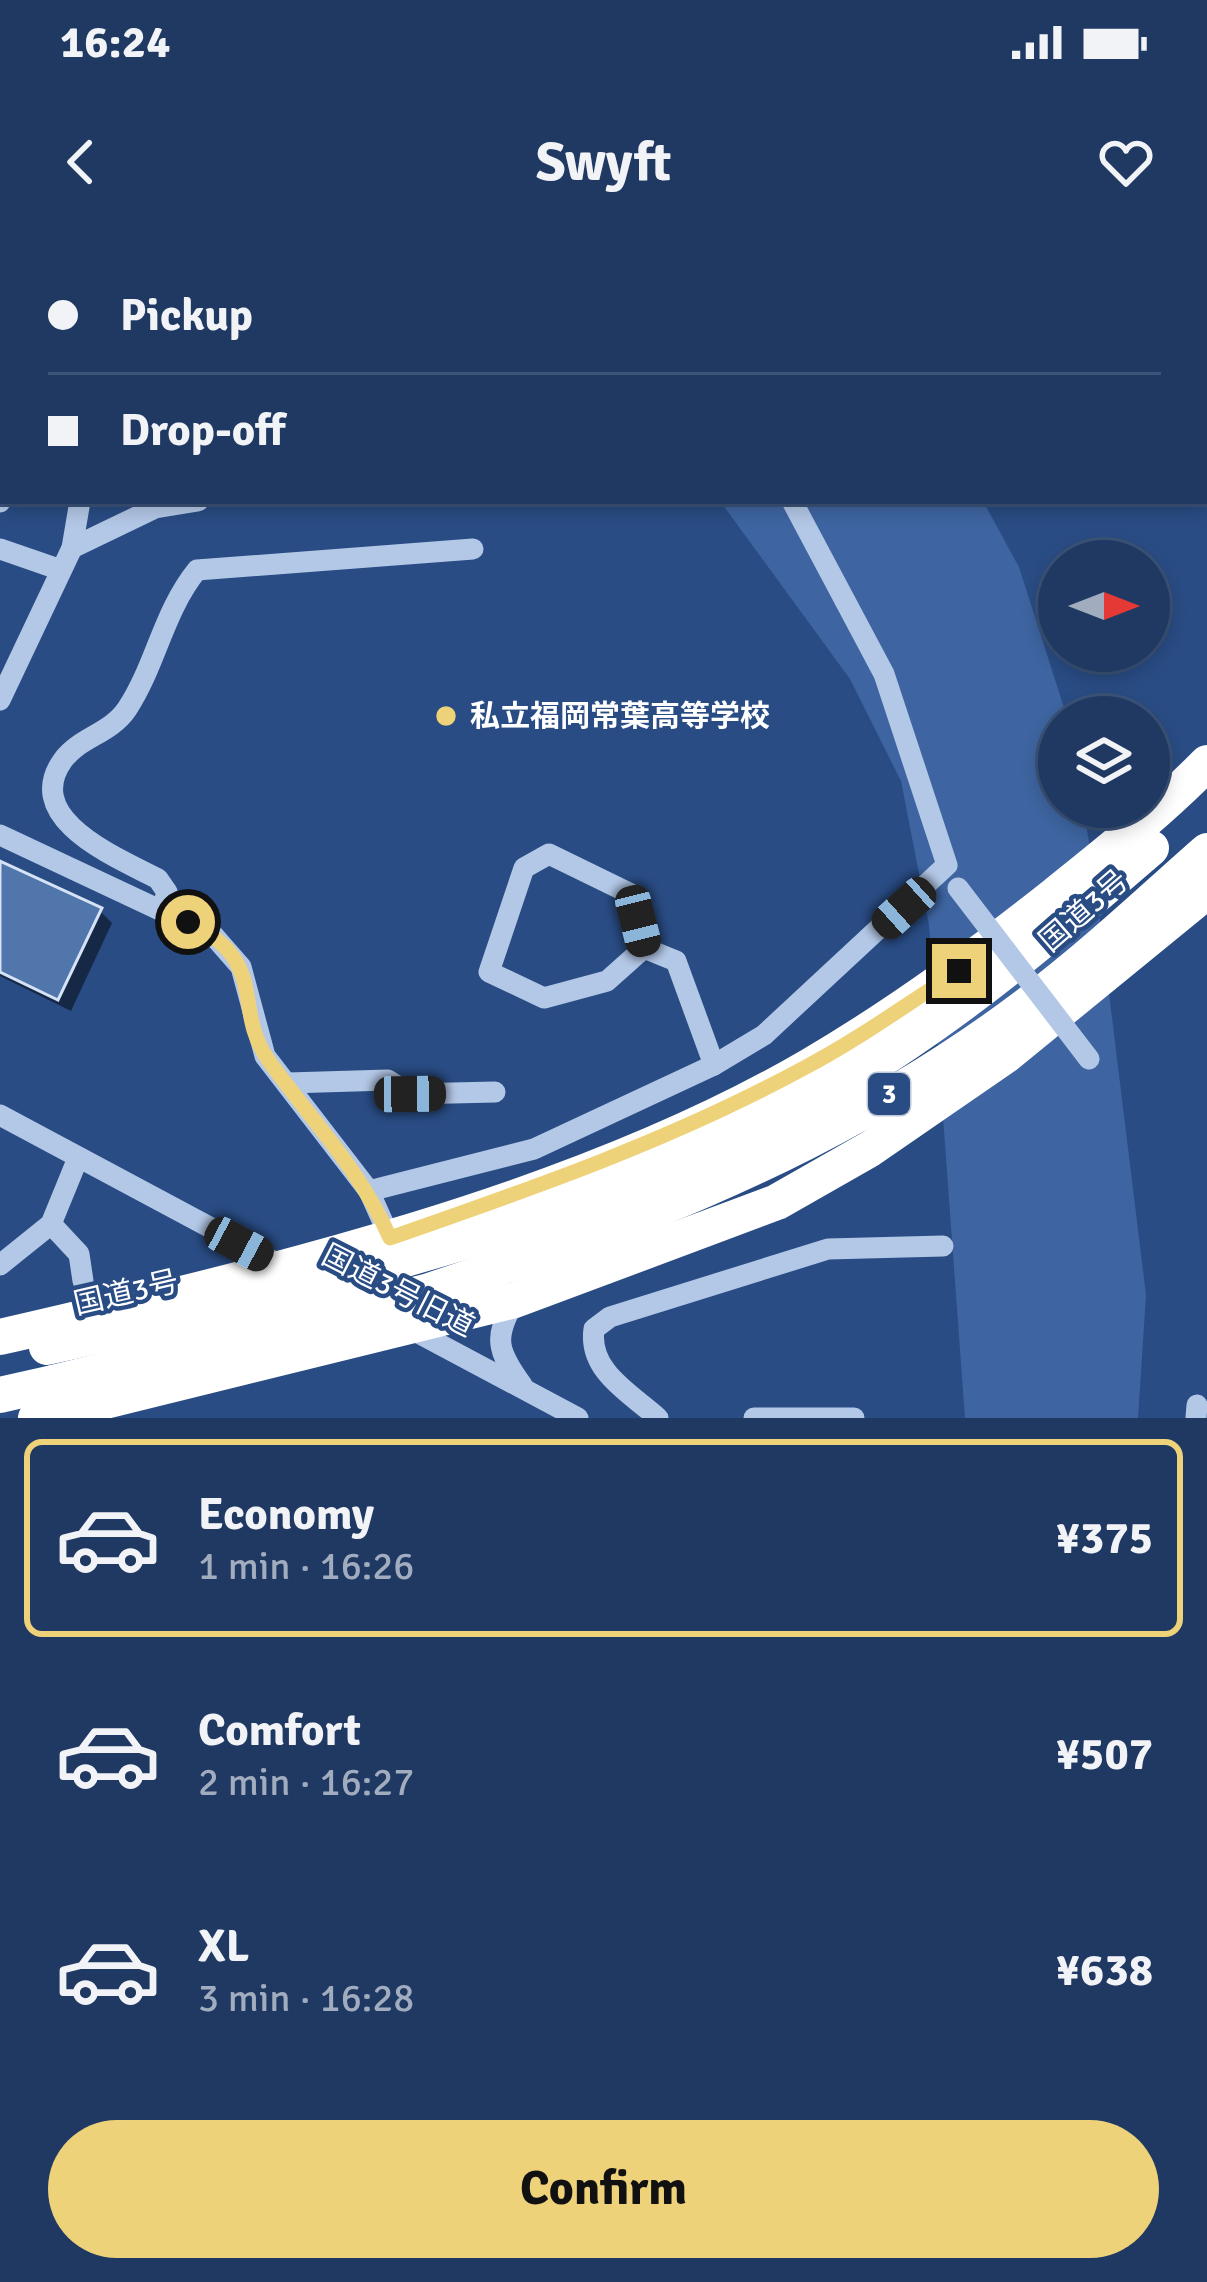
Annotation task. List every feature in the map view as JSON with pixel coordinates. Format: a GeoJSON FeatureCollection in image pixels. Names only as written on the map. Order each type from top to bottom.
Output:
{"type":"FeatureCollection","features":[{"type":"Feature","properties":{"kind":"highway"},"geometry":{"type":"LineString","coordinates":[[0,1336],[390,1238],[588,1169],[807,1067],[959,971],[1141,825],[1207,763]]}},
{"type":"Feature","properties":{"kind":"highway","name":"国道3号"},"geometry":{"type":"LineString","coordinates":[[520,1243],[726,1142],[904,1045],[1038,945],[1207,796]]}},
{"type":"Feature","properties":{"kind":"highway","name":"国道3号"},"geometry":{"type":"LineString","coordinates":[[0,1395],[50,1365],[282,1295],[520,1243],[744,1175],[919,1078],[1061,979],[1207,851]]}},
{"type":"Feature","properties":{"kind":"highway"},"geometry":{"type":"LineString","coordinates":[[36,1418],[515,1300],[777,1202],[870,1149],[1005,1056],[1207,891]]}},
{"type":"Feature","properties":{"kind":"highway","name":"国道3号"},"geometry":{"type":"LineString","coordinates":[[0,1358],[50,1365]]}},
{"type":"Feature","properties":{"kind":"street"},"geometry":{"type":"LineString","coordinates":[[0,700],[72,548],[79,504]]}},
{"type":"Feature","properties":{"kind":"street"},"geometry":{"type":"LineString","coordinates":[[72,548],[155,508],[180,504]]}},
{"type":"Feature","properties":{"kind":"street"},"geometry":{"type":"LineString","coordinates":[[793,504],[884,674],[946,865],[958,888],[1089,1059]]}},
{"type":"Feature","properties":{"kind":"street"},"geometry":{"type":"LineString","coordinates":[[0,549],[61,570]]}},
{"type":"Feature","properties":{"kind":"street"},"geometry":{"type":"LineString","coordinates":[[162,910],[167,892],[158,879],[73,833],[56,792],[56,776],[63,760],[110,730],[129,706],[177,596],[197,570],[473,549]]}},
{"type":"Feature","properties":{"kind":"street"},"geometry":{"type":"LineString","coordinates":[[0,835],[213,935],[241,967],[265,1057],[369,1191],[390,1238]]}},
{"type":"Feature","properties":{"kind":"street"},"geometry":{"type":"LineString","coordinates":[[549,854],[631,894],[644,948],[607,981],[544,998],[489,972],[524,868],[549,854]]}},
{"type":"Feature","properties":{"kind":"street"},"geometry":{"type":"LineString","coordinates":[[369,1191],[534,1149],[714,1065],[764,1035],[946,865]]}},
{"type":"Feature","properties":{"kind":"street"},"geometry":{"type":"LineString","coordinates":[[644,948],[676,961],[714,1065]]}},
{"type":"Feature","properties":{"kind":"street"},"geometry":{"type":"LineString","coordinates":[[288,1083],[388,1080],[410,1094],[495,1092]]}},
{"type":"Feature","properties":{"kind":"street","name":"国道3号旧道"},"geometry":{"type":"LineString","coordinates":[[0,1115],[578,1418]]}},
{"type":"Feature","properties":{"kind":"street"},"geometry":{"type":"LineString","coordinates":[[0,1265],[51,1224],[78,1159]]}},
{"type":"Feature","properties":{"kind":"street"},"geometry":{"type":"LineString","coordinates":[[51,1224],[79,1254],[82,1281]]}},
{"type":"Feature","properties":{"kind":"street"},"geometry":{"type":"LineString","coordinates":[[658,1418],[600,1368],[592,1346],[594,1329],[610,1317],[828,1249],[943,1246]]}},
{"type":"Feature","properties":{"kind":"street"},"geometry":{"type":"LineString","coordinates":[[515,1300],[499,1328],[504,1360],[528,1394]]}},
{"type":"Feature","properties":{"kind":"street"},"geometry":{"type":"LineString","coordinates":[[754,1418],[854,1418]]}},
{"type":"Feature","properties":{"kind":"shaded area"},"geometry":{"type":"Polygon","coordinates":[[[722,504],[985,504],[1019,567],[1038,626],[1038,672],[1053,672],[1060,696],[1038,696],[1038,828],[1087,828],[1094,871],[1146,1295],[1138,1418],[965,1418],[929,925],[901,781],[850,679],[722,504]]]}},
{"type":"Feature","properties":{"kind":"building"},"geometry":{"type":"Polygon","coordinates":[[[0,861],[102,908],[58,1000],[0,972],[0,861]]]}},
{"type":"Feature","properties":{"kind":"place","name":"私立福岡常葉高等学校"},"geometry":{"type":"Point","coordinates":[446,716]}},
{"type":"Feature","properties":{"kind":"route"},"geometry":{"type":"LineString","coordinates":[[188,922],[213,935],[241,967],[265,1057],[320,1121],[369,1191],[390,1238],[588,1169],[676,1131],[807,1067],[959,971]]}}]}
